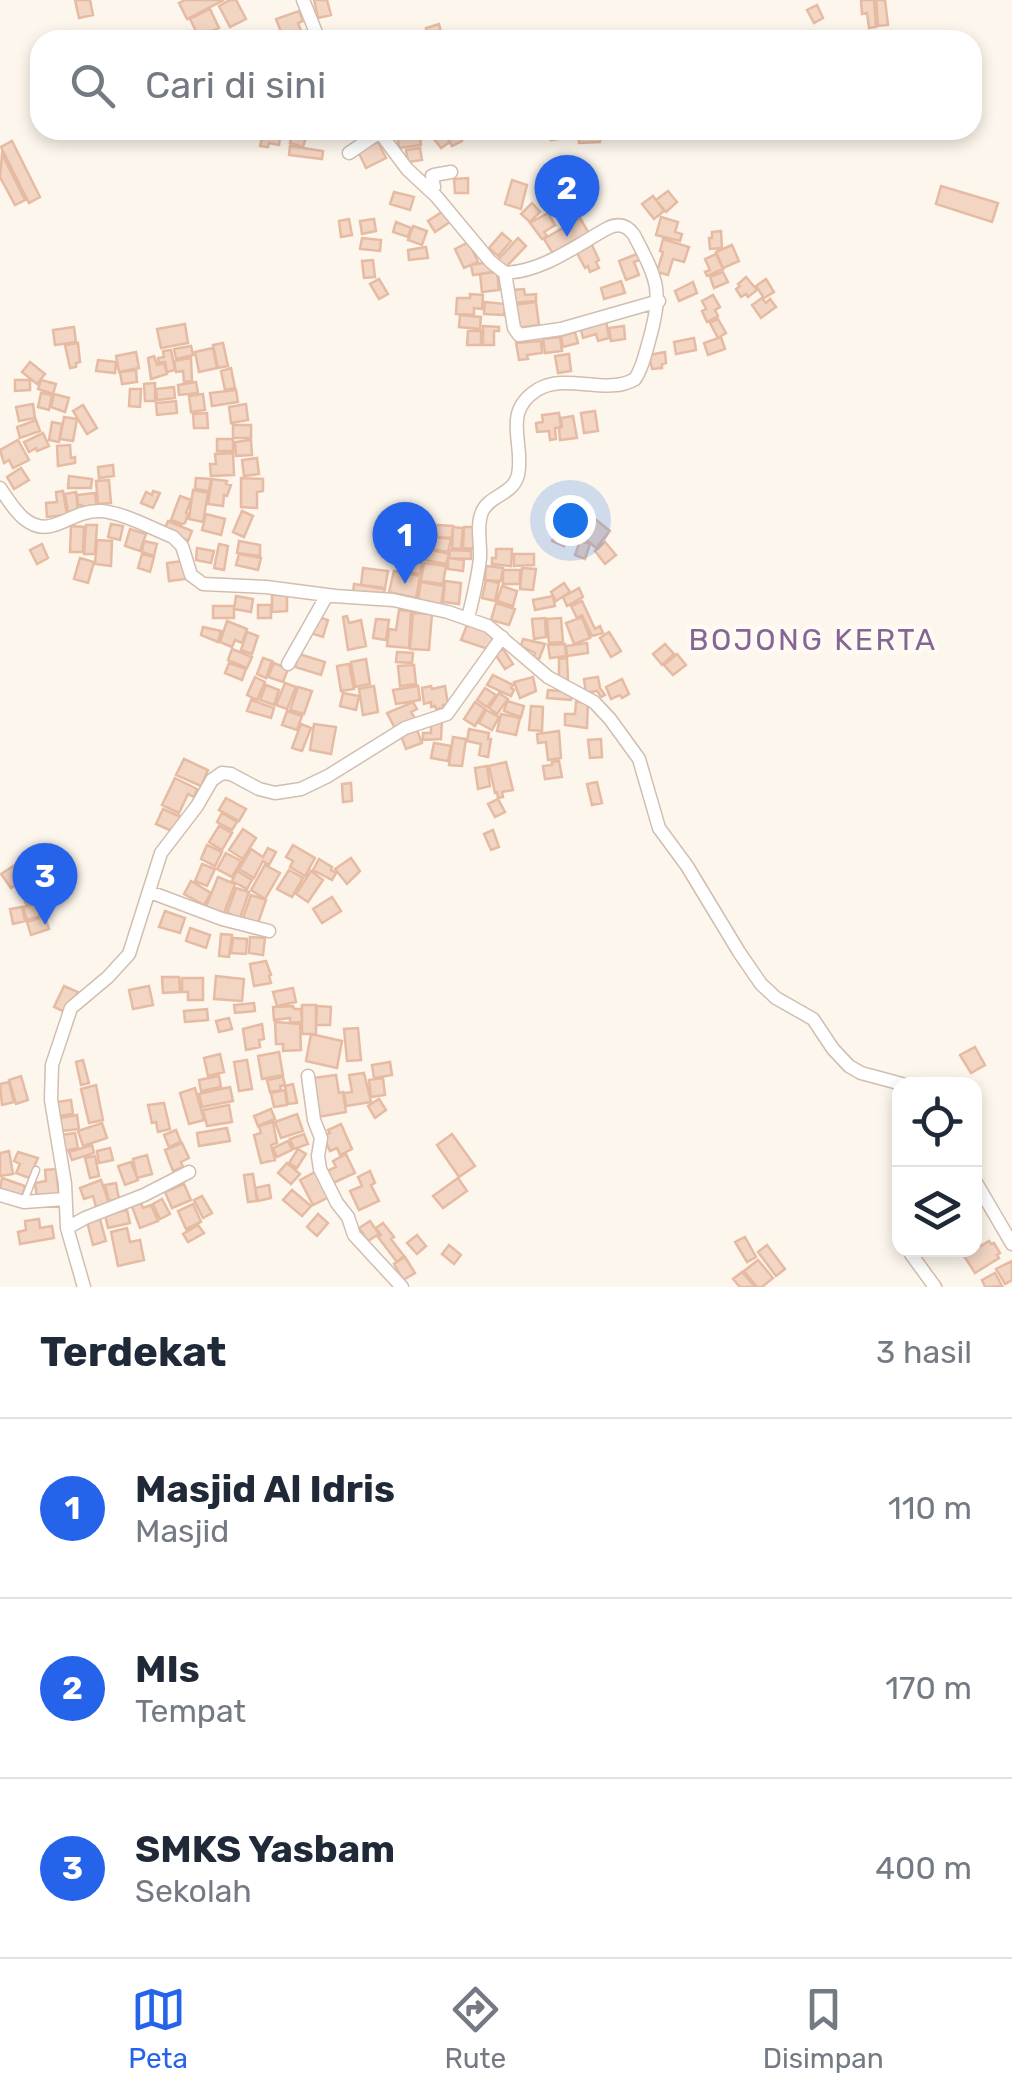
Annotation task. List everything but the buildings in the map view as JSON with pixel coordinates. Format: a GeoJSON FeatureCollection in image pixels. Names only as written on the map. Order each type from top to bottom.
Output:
{"type":"FeatureCollection","features":[{"type":"Feature","properties":{"kind":"street"},"geometry":{"type":"LineString","coordinates":[[303,0],[315,30]]}},
{"type":"Feature","properties":{"kind":"street"},"geometry":{"type":"LineString","coordinates":[[349,153],[367,140]]}},
{"type":"Feature","properties":{"kind":"street"},"geometry":{"type":"LineString","coordinates":[[385,140],[407,170],[431,190],[490,261],[506,273],[544,265],[620,225],[630,229],[655,279],[658,301],[635,378],[620,384],[546,386],[534,392],[519,410],[518,475],[508,491],[486,505],[480,516],[480,557],[468,618]]}},
{"type":"Feature","properties":{"kind":"street"},"geometry":{"type":"LineString","coordinates":[[431,190],[432,176],[451,172]]}},
{"type":"Feature","properties":{"kind":"street"},"geometry":{"type":"LineString","coordinates":[[506,273],[514,328],[519,335],[560,329],[658,301]]}},
{"type":"Feature","properties":{"kind":"street"},"geometry":{"type":"LineString","coordinates":[[0,488],[34,526],[48,527],[79,514],[105,512],[173,537],[182,546],[191,575],[207,586],[256,586],[405,602],[488,626],[548,677],[594,702],[610,718],[640,763],[662,833],[766,990],[813,1019],[849,1066],[892,1081]]}},
{"type":"Feature","properties":{"kind":"street"},"geometry":{"type":"LineString","coordinates":[[288,664],[327,595]]}},
{"type":"Feature","properties":{"kind":"street"},"geometry":{"type":"LineString","coordinates":[[84,1287],[67,1228],[63,1166],[51,1100],[52,1065],[71,1008],[129,954],[161,853],[217,776],[231,774],[275,793],[301,789],[405,728],[447,714],[502,636]]}},
{"type":"Feature","properties":{"kind":"street"},"geometry":{"type":"LineString","coordinates":[[150,892],[222,919],[269,931]]}},
{"type":"Feature","properties":{"kind":"street"},"geometry":{"type":"LineString","coordinates":[[308,1076],[314,1120],[321,1138],[320,1169],[354,1234],[402,1287]]}},
{"type":"Feature","properties":{"kind":"street"},"geometry":{"type":"LineString","coordinates":[[67,1228],[189,1172]]}},
{"type":"Feature","properties":{"kind":"street"},"geometry":{"type":"LineString","coordinates":[[982,1193],[1012,1244]]}},
{"type":"Feature","properties":{"kind":"street"},"geometry":{"type":"LineString","coordinates":[[0,1195],[24,1202],[65,1199]]}},
{"type":"Feature","properties":{"kind":"street"},"geometry":{"type":"LineString","coordinates":[[913,1257],[935,1287]]}},
{"type":"Feature","properties":{"kind":"lane"},"geometry":{"type":"LineString","coordinates":[[24,1202],[36,1170]]}},
{"type":"Feature","properties":{"kind":"place","name":"MIs"},"geometry":{"type":"Point","coordinates":[567,237]}},
{"type":"Feature","properties":{"kind":"place","name":"Masjid Al Idris"},"geometry":{"type":"Point","coordinates":[405,584]}},
{"type":"Feature","properties":{"kind":"place","name":"SMKS Yasbam"},"geometry":{"type":"Point","coordinates":[45,925]}},
{"type":"Feature","properties":{"kind":"district","name":"BOJONG KERTA"},"geometry":{"type":"Point","coordinates":[813,640]}}]}
